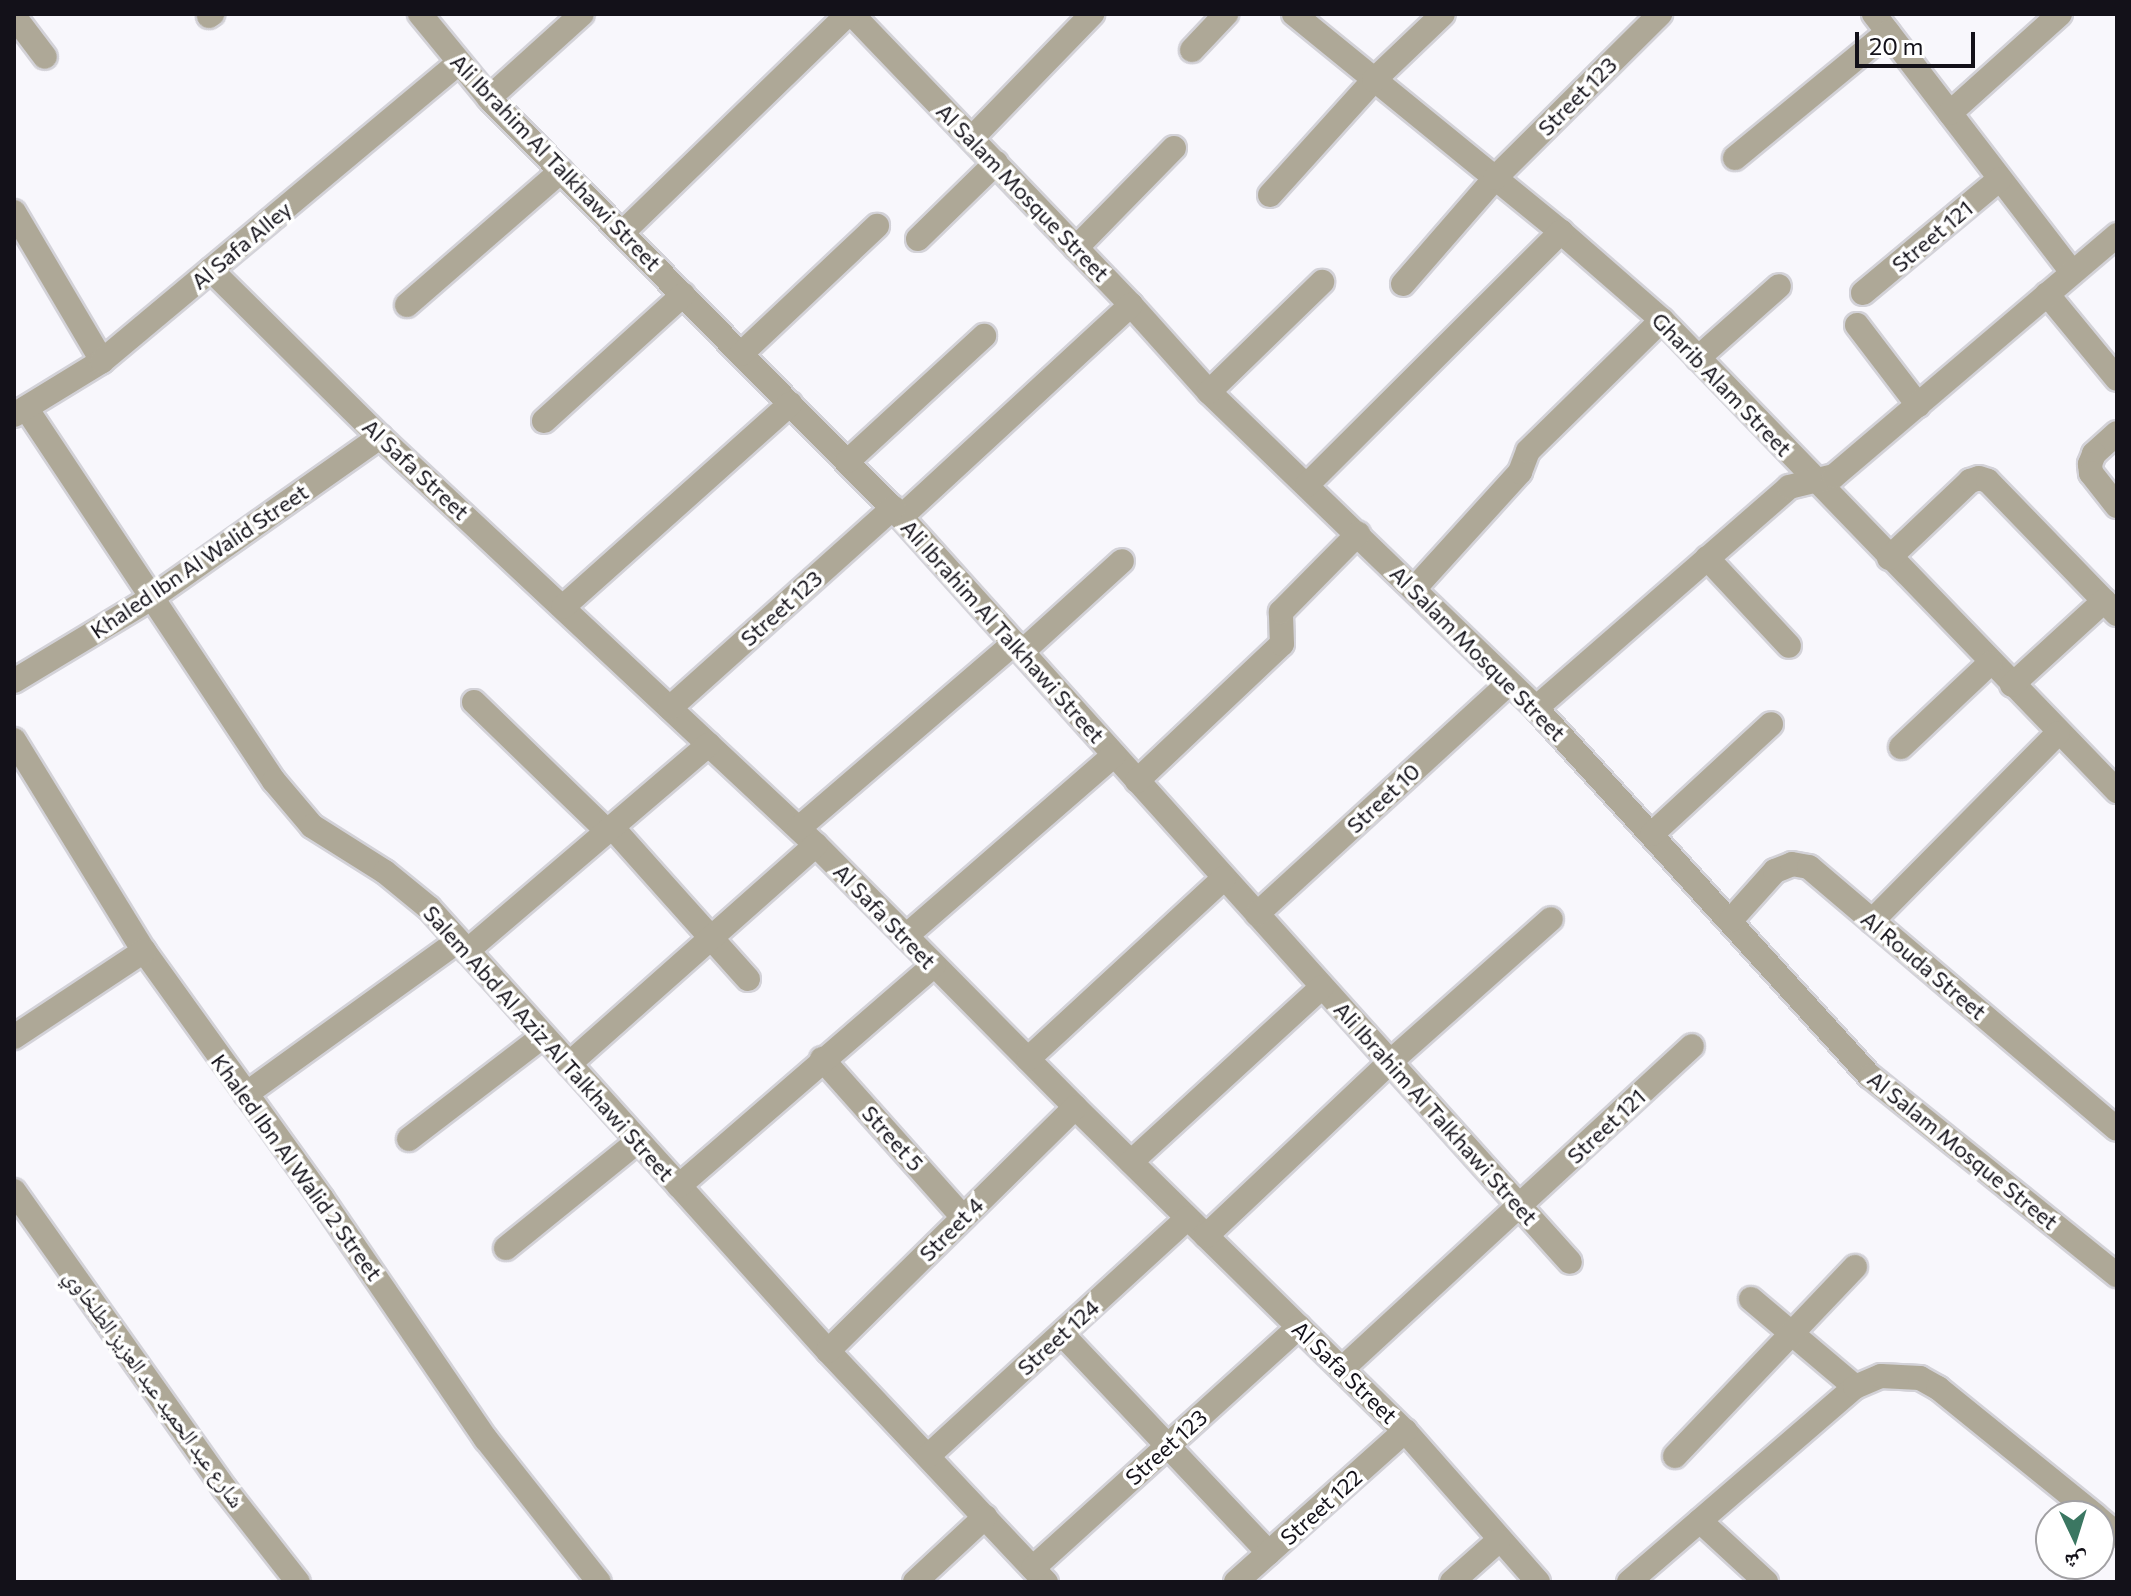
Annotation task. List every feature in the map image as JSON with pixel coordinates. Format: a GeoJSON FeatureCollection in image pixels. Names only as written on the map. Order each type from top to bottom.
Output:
{"type":"FeatureCollection","features":[{"type":"Feature","properties":{"kind":"street","name":"Ali Ibrahim Al Talkhawi Street"},"geometry":{"type":"LineString","coordinates":[[420,14],[489,98],[897,513],[1570,1262]]}},
{"type":"Feature","properties":{"kind":"street"},"geometry":{"type":"LineString","coordinates":[[489,98],[582,14]]}},
{"type":"Feature","properties":{"kind":"street"},"geometry":{"type":"LineString","coordinates":[[622,233],[850,14]]}},
{"type":"Feature","properties":{"kind":"street","name":"Al Salam Mosque Street"},"geometry":{"type":"LineString","coordinates":[[850,14],[1131,305],[1209,392],[1536,708],[1870,1076],[2117,1275]]}},
{"type":"Feature","properties":{"kind":"street"},"geometry":{"type":"LineString","coordinates":[[972,138],[1092,14]]}},
{"type":"Feature","properties":{"kind":"street"},"geometry":{"type":"LineString","coordinates":[[1192,50],[1226,14]]}},
{"type":"Feature","properties":{"kind":"street","name":"Gharib Alam Street"},"geometry":{"type":"LineString","coordinates":[[1294,14],[1561,232],[1662,320],[1990,663],[2117,791]]}},
{"type":"Feature","properties":{"kind":"street"},"geometry":{"type":"LineString","coordinates":[[1270,195],[1374,80],[1443,14]]}},
{"type":"Feature","properties":{"kind":"street","name":"Street 123"},"geometry":{"type":"LineString","coordinates":[[1403,284],[1495,178],[1660,14]]}},
{"type":"Feature","properties":{"kind":"street"},"geometry":{"type":"LineString","coordinates":[[1950,113],[2060,14]]}},
{"type":"Feature","properties":{"kind":"street"},"geometry":{"type":"LineString","coordinates":[[14,16],[45,57]]}},
{"type":"Feature","properties":{"kind":"street"},"geometry":{"type":"LineString","coordinates":[[1735,158],[1881,23],[2072,272]]}},
{"type":"Feature","properties":{"kind":"street","name":"Al Safa Alley"},"geometry":{"type":"LineString","coordinates":[[20,412],[102,361],[459,63]]}},
{"type":"Feature","properties":{"kind":"street"},"geometry":{"type":"LineString","coordinates":[[1076,248],[1174,148]]}},
{"type":"Feature","properties":{"kind":"street"},"geometry":{"type":"LineString","coordinates":[[918,239],[996,163]]}},
{"type":"Feature","properties":{"kind":"street"},"geometry":{"type":"LineString","coordinates":[[407,305],[561,171]]}},
{"type":"Feature","properties":{"kind":"street","name":"Street 121"},"geometry":{"type":"LineString","coordinates":[[1863,293],[2000,179]]}},
{"type":"Feature","properties":{"kind":"street"},"geometry":{"type":"LineString","coordinates":[[14,212],[102,361]]}},
{"type":"Feature","properties":{"kind":"street"},"geometry":{"type":"LineString","coordinates":[[741,354],[877,226]]}},
{"type":"Feature","properties":{"kind":"street"},"geometry":{"type":"LineString","coordinates":[[1307,485],[1561,232]]}},
{"type":"Feature","properties":{"kind":"street"},"geometry":{"type":"LineString","coordinates":[[1536,708],[1789,487],[1817,483],[1834,476],[2117,235]]}},
{"type":"Feature","properties":{"kind":"street","name":"Al Safa Street"},"geometry":{"type":"LineString","coordinates":[[211,270],[380,437],[807,836],[1075,1107],[1405,1431],[1498,1541],[1538,1582]]}},
{"type":"Feature","properties":{"kind":"street"},"geometry":{"type":"LineString","coordinates":[[1209,392],[1322,282]]}},
{"type":"Feature","properties":{"kind":"street"},"geometry":{"type":"LineString","coordinates":[[1698,358],[1779,286]]}},
{"type":"Feature","properties":{"kind":"street"},"geometry":{"type":"LineString","coordinates":[[2047,294],[2117,379]]}},
{"type":"Feature","properties":{"kind":"street"},"geometry":{"type":"LineString","coordinates":[[544,421],[683,295]]}},
{"type":"Feature","properties":{"kind":"street","name":"Street 123"},"geometry":{"type":"LineString","coordinates":[[670,708],[897,513],[1131,305]]}},
{"type":"Feature","properties":{"kind":"street"},"geometry":{"type":"LineString","coordinates":[[1414,589],[1520,472],[1528,451],[1662,320]]}},
{"type":"Feature","properties":{"kind":"street"},"geometry":{"type":"LineString","coordinates":[[1857,325],[1918,405]]}},
{"type":"Feature","properties":{"kind":"street"},"geometry":{"type":"LineString","coordinates":[[848,461],[984,336]]}},
{"type":"Feature","properties":{"kind":"street"},"geometry":{"type":"LineString","coordinates":[[563,607],[790,404]]}},
{"type":"Feature","properties":{"kind":"street","name":"Salem Abd Al Aziz Al Talkhawi Street"},"geometry":{"type":"LineString","coordinates":[[20,412],[153,597],[274,781],[312,826],[385,872],[429,908],[828,1351],[1040,1575]]}},
{"type":"Feature","properties":{"kind":"street"},"geometry":{"type":"LineString","coordinates":[[2117,433],[2094,454],[2090,464],[2091,473],[2117,506]]}},
{"type":"Feature","properties":{"kind":"street","name":"Khaled Ibn Al Walid Street"},"geometry":{"type":"LineString","coordinates":[[14,681],[153,597],[380,437]]}},
{"type":"Feature","properties":{"kind":"street"},"geometry":{"type":"LineString","coordinates":[[1889,558],[1970,481],[1979,478],[1988,481],[2113,608],[2012,685]]}},
{"type":"Feature","properties":{"kind":"street"},"geometry":{"type":"LineString","coordinates":[[1137,781],[1282,644],[1281,612],[1358,534]]}},
{"type":"Feature","properties":{"kind":"street"},"geometry":{"type":"LineString","coordinates":[[1707,558],[1789,646]]}},
{"type":"Feature","properties":{"kind":"street"},"geometry":{"type":"LineString","coordinates":[[569,1064],[712,937],[807,836],[1018,648],[1122,561]]}},
{"type":"Feature","properties":{"kind":"street"},"geometry":{"type":"LineString","coordinates":[[1901,747],[1990,663]]}},
{"type":"Feature","properties":{"kind":"street","name":"Street 10"},"geometry":{"type":"LineString","coordinates":[[1257,914],[1509,683]]}},
{"type":"Feature","properties":{"kind":"street"},"geometry":{"type":"LineString","coordinates":[[474,702],[609,829],[748,979]]}},
{"type":"Feature","properties":{"kind":"street"},"geometry":{"type":"LineString","coordinates":[[1652,834],[1771,724]]}},
{"type":"Feature","properties":{"kind":"street"},"geometry":{"type":"LineString","coordinates":[[1872,921],[2058,733]]}},
{"type":"Feature","properties":{"kind":"street","name":"Khaled Ibn Al Walid 2 Street"},"geometry":{"type":"LineString","coordinates":[[14,740],[144,951],[478,1427],[599,1582]]}},
{"type":"Feature","properties":{"kind":"street"},"geometry":{"type":"LineString","coordinates":[[246,1094],[462,946],[609,829],[709,744]]}},
{"type":"Feature","properties":{"kind":"street"},"geometry":{"type":"LineString","coordinates":[[906,936],[1114,755]]}},
{"type":"Feature","properties":{"kind":"street","name":"Al Rouda Street"},"geometry":{"type":"LineString","coordinates":[[1731,920],[1775,871],[1800,864],[1809,867],[2117,1129]]}},
{"type":"Feature","properties":{"kind":"street"},"geometry":{"type":"LineString","coordinates":[[1028,1059],[1224,878]]}},
{"type":"Feature","properties":{"kind":"street"},"geometry":{"type":"LineString","coordinates":[[1206,1236],[1390,1062],[1551,919]]}},
{"type":"Feature","properties":{"kind":"street"},"geometry":{"type":"LineString","coordinates":[[14,1037],[144,951]]}},
{"type":"Feature","properties":{"kind":"street"},"geometry":{"type":"LineString","coordinates":[[679,1186],[934,965]]}},
{"type":"Feature","properties":{"kind":"street"},"geometry":{"type":"LineString","coordinates":[[1131,1162],[1322,987]]}},
{"type":"Feature","properties":{"kind":"street"},"geometry":{"type":"LineString","coordinates":[[409,1139],[543,1036]]}},
{"type":"Feature","properties":{"kind":"street","name":"Street 121"},"geometry":{"type":"LineString","coordinates":[[1342,1369],[1692,1046]]}},
{"type":"Feature","properties":{"kind":"street","name":"Street 5"},"geometry":{"type":"LineString","coordinates":[[822,1059],[963,1217]]}},
{"type":"Feature","properties":{"kind":"street","name":"Street 4"},"geometry":{"type":"LineString","coordinates":[[828,1351],[1075,1107]]}},
{"type":"Feature","properties":{"kind":"street"},"geometry":{"type":"LineString","coordinates":[[506,1248],[638,1141]]}},
{"type":"Feature","properties":{"kind":"street","name":"شارع عبد الحميد عبد العزيز الطلخاوي"},"geometry":{"type":"LineString","coordinates":[[14,1191],[225,1489],[298,1582]]}},
{"type":"Feature","properties":{"kind":"street","name":"Street 124"},"geometry":{"type":"LineString","coordinates":[[928,1456],[1188,1218]]}},
{"type":"Feature","properties":{"kind":"street"},"geometry":{"type":"LineString","coordinates":[[1675,1456],[1855,1267]]}},
{"type":"Feature","properties":{"kind":"street"},"geometry":{"type":"LineString","coordinates":[[1751,1299],[1855,1387]]}},
{"type":"Feature","properties":{"kind":"street","name":"Street 123"},"geometry":{"type":"LineString","coordinates":[[1040,1575],[1167,1446],[1299,1327]]}},
{"type":"Feature","properties":{"kind":"street"},"geometry":{"type":"LineString","coordinates":[[1062,1334],[1269,1553]]}},
{"type":"Feature","properties":{"kind":"street"},"geometry":{"type":"LineString","coordinates":[[1629,1582],[1855,1387],[1881,1376],[1920,1378],[1938,1388],[2081,1500]]}},
{"type":"Feature","properties":{"kind":"street","name":"Street 122"},"geometry":{"type":"LineString","coordinates":[[1236,1582],[1405,1431]]}},
{"type":"Feature","properties":{"kind":"street"},"geometry":{"type":"LineString","coordinates":[[915,1582],[985,1517]]}},
{"type":"Feature","properties":{"kind":"street"},"geometry":{"type":"LineString","coordinates":[[1700,1521],[1766,1582]]}},
{"type":"Feature","properties":{"kind":"street"},"geometry":{"type":"LineString","coordinates":[[1452,1582],[1498,1541]]}}]}
